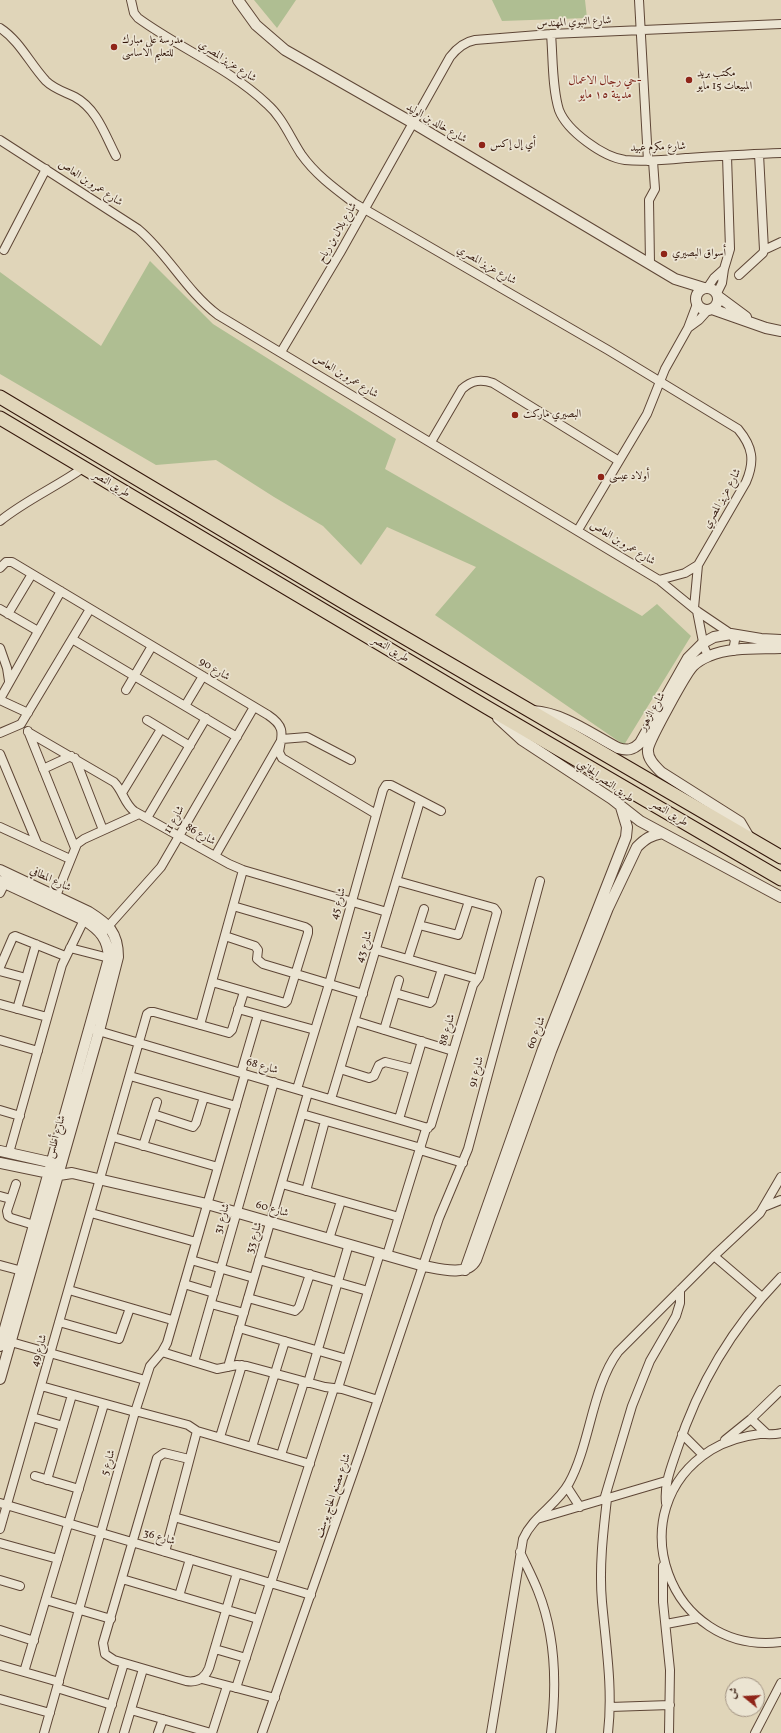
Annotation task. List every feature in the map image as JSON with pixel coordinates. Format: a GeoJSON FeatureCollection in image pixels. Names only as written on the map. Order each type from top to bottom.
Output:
{"type":"FeatureCollection","features":[{"type":"Feature","properties":{"kind":"highway","name":"طريق النصر"},"geometry":{"type":"LineString","coordinates":[[0,397],[391,630],[781,857]]}},
{"type":"Feature","properties":{"kind":"highway","name":"طريق النصر"},"geometry":{"type":"LineString","coordinates":[[0,418],[268,579],[781,879]]}},
{"type":"Feature","properties":{"kind":"highway"},"geometry":{"type":"LineString","coordinates":[[251,568],[256,567],[260,563],[261,553]]}},
{"type":"Feature","properties":{"kind":"highway"},"geometry":{"type":"LineString","coordinates":[[268,579],[270,569],[273,565],[279,563]]}},
{"type":"Feature","properties":{"kind":"street","name":"شارع عزيز المصري"},"geometry":{"type":"LineString","coordinates":[[131,0],[134,12],[138,18],[260,97],[277,115],[301,154],[316,173],[335,189],[732,424],[742,435],[752,458],[751,470],[746,482],[698,565],[695,610]]}},
{"type":"Feature","properties":{"kind":"street","name":"شارع خالد بن الوليد"},"geometry":{"type":"LineString","coordinates":[[238,0],[256,25],[285,50],[412,123],[675,279],[706,288]]}},
{"type":"Feature","properties":{"kind":"street"},"geometry":{"type":"LineString","coordinates":[[639,0],[651,161],[655,189],[649,200],[650,264]]}},
{"type":"Feature","properties":{"kind":"street","name":"شارع النبوي المهندس"},"geometry":{"type":"LineString","coordinates":[[412,123],[450,57],[463,44],[475,40],[551,34],[781,24]]}},
{"type":"Feature","properties":{"kind":"street"},"geometry":{"type":"LineString","coordinates":[[0,28],[14,40],[36,70],[48,82],[86,104],[94,113],[116,156]]}},
{"type":"Feature","properties":{"kind":"street","name":"شارع مكرم عبيد"},"geometry":{"type":"LineString","coordinates":[[551,34],[556,93],[559,109],[568,126],[588,143],[613,157],[624,160],[651,161],[781,153]]}},
{"type":"Feature","properties":{"kind":"street","name":"شارع بلال بن رباح"},"geometry":{"type":"LineString","coordinates":[[281,352],[365,208],[412,123]]}},
{"type":"Feature","properties":{"kind":"street","name":"شارع عمرو بن العاص"},"geometry":{"type":"LineString","coordinates":[[0,140],[138,229],[156,245],[204,304],[218,315],[659,580],[695,610],[731,634]]}},
{"type":"Feature","properties":{"kind":"street"},"geometry":{"type":"LineString","coordinates":[[759,154],[764,250]]}},
{"type":"Feature","properties":{"kind":"street"},"geometry":{"type":"LineString","coordinates":[[688,328],[718,303],[718,295],[730,248],[727,156]]}},
{"type":"Feature","properties":{"kind":"street"},"geometry":{"type":"LineString","coordinates":[[4,250],[46,169]]}},
{"type":"Feature","properties":{"kind":"street"},"geometry":{"type":"LineString","coordinates":[[739,275],[763,253],[764,250],[781,242]]}},
{"type":"Feature","properties":{"kind":"street"},"geometry":{"type":"LineString","coordinates":[[578,530],[647,414],[670,359],[688,328],[698,293],[706,288],[724,269]]}},
{"type":"Feature","properties":{"kind":"street","name":"شارع خالد بن الوليد"},"geometry":{"type":"LineString","coordinates":[[675,279],[696,302]]}},
{"type":"Feature","properties":{"kind":"street"},"geometry":{"type":"LineString","coordinates":[[706,288],[712,288],[718,295],[754,323]]}},
{"type":"Feature","properties":{"kind":"street"},"geometry":{"type":"LineString","coordinates":[[696,302],[702,309],[781,331]]}},
{"type":"Feature","properties":{"kind":"street"},"geometry":{"type":"LineString","coordinates":[[431,442],[462,389],[467,385],[480,380],[493,383],[619,461]]}},
{"type":"Feature","properties":{"kind":"street"},"geometry":{"type":"LineString","coordinates":[[0,521],[20,506],[70,478],[83,468]]}},
{"type":"Feature","properties":{"kind":"street","name":"شارع 90"},"geometry":{"type":"LineString","coordinates":[[0,568],[6,562],[12,562],[274,719],[279,725],[282,739],[278,752],[282,758],[376,814]]}},
{"type":"Feature","properties":{"kind":"street"},"geometry":{"type":"LineString","coordinates":[[659,580],[685,572],[698,565]]}},
{"type":"Feature","properties":{"kind":"street"},"geometry":{"type":"LineString","coordinates":[[8,614],[32,574]]}},
{"type":"Feature","properties":{"kind":"street"},"geometry":{"type":"LineString","coordinates":[[61,592],[9,681],[0,700],[26,717],[28,732],[74,848]]}},
{"type":"Feature","properties":{"kind":"street"},"geometry":{"type":"LineString","coordinates":[[0,609],[38,632]]}},
{"type":"Feature","properties":{"kind":"street"},"geometry":{"type":"LineString","coordinates":[[0,733],[20,725],[26,717],[90,609]]}},
{"type":"Feature","properties":{"kind":"street"},"geometry":{"type":"LineString","coordinates":[[695,610],[703,643],[708,656]]}},
{"type":"Feature","properties":{"kind":"street"},"geometry":{"type":"LineString","coordinates":[[731,634],[735,640],[733,651]]}},
{"type":"Feature","properties":{"kind":"street","name":"شارع الزهور"},"geometry":{"type":"LineString","coordinates":[[532,711],[548,713],[563,718],[618,748],[624,750],[633,749],[640,743],[688,658],[703,643],[719,635],[731,634],[761,639],[781,640]]}},
{"type":"Feature","properties":{"kind":"street"},"geometry":{"type":"LineString","coordinates":[[72,639],[237,737]]}},
{"type":"Feature","properties":{"kind":"street"},"geometry":{"type":"LineString","coordinates":[[126,690],[152,646]]}},
{"type":"Feature","properties":{"kind":"street"},"geometry":{"type":"LineString","coordinates":[[0,648],[7,668],[9,681]]}},
{"type":"Feature","properties":{"kind":"street","name":"شارع الزهور"},"geometry":{"type":"LineString","coordinates":[[750,839],[740,822],[661,772],[651,761],[648,750],[652,738],[693,666],[708,656],[733,651],[781,648]]}},
{"type":"Feature","properties":{"kind":"street"},"geometry":{"type":"LineString","coordinates":[[185,706],[203,676]]}},
{"type":"Feature","properties":{"kind":"street","name":"شارع 11"},"geometry":{"type":"LineString","coordinates":[[102,934],[158,871],[254,707]]}},
{"type":"Feature","properties":{"kind":"street","name":"طريق النصر الجانبي"},"geometry":{"type":"LineString","coordinates":[[488,708],[522,740],[612,799],[640,821],[781,897]]}},
{"type":"Feature","properties":{"kind":"street"},"geometry":{"type":"LineString","coordinates":[[147,818],[206,718]]}},
{"type":"Feature","properties":{"kind":"street"},"geometry":{"type":"LineString","coordinates":[[147,720],[190,746]]}},
{"type":"Feature","properties":{"kind":"street"},"geometry":{"type":"LineString","coordinates":[[122,793],[162,729]]}},
{"type":"Feature","properties":{"kind":"street","name":"شارع 86"},"geometry":{"type":"LineString","coordinates":[[28,732],[114,782],[122,793],[126,803],[134,812],[179,835],[215,856],[243,870],[387,912]]}},
{"type":"Feature","properties":{"kind":"street"},"geometry":{"type":"LineString","coordinates":[[215,856],[282,739],[307,737],[351,760]]}},
{"type":"Feature","properties":{"kind":"street"},"geometry":{"type":"LineString","coordinates":[[0,754],[36,843]]}},
{"type":"Feature","properties":{"kind":"street"},"geometry":{"type":"LineString","coordinates":[[43,769],[73,758],[103,830]]}},
{"type":"Feature","properties":{"kind":"street","name":"شارع 45"},"geometry":{"type":"LineString","coordinates":[[297,1089],[329,984],[383,790],[386,785],[393,786],[441,811]]}},
{"type":"Feature","properties":{"kind":"street","name":"شارع 43"},"geometry":{"type":"LineString","coordinates":[[331,1099],[420,801]]}},
{"type":"Feature","properties":{"kind":"street","name":"شارع 60"},"geometry":{"type":"LineString","coordinates":[[55,1169],[207,1204],[424,1266],[450,1270],[465,1270],[476,1260],[538,1075],[604,906],[626,837],[627,827],[621,807]]}},
{"type":"Feature","properties":{"kind":"street"},"geometry":{"type":"LineString","coordinates":[[56,896],[74,848],[84,838],[139,814]]}},
{"type":"Feature","properties":{"kind":"street"},"geometry":{"type":"LineString","coordinates":[[0,826],[70,859]]}},
{"type":"Feature","properties":{"kind":"street","name":"شارع 60"},"geometry":{"type":"LineString","coordinates":[[604,906],[637,847],[652,835],[662,833]]}},
{"type":"Feature","properties":{"kind":"street","name":"شارع المطافي"},"geometry":{"type":"LineString","coordinates":[[0,870],[56,896],[86,916]]}},
{"type":"Feature","properties":{"kind":"street"},"geometry":{"type":"LineString","coordinates":[[243,870],[200,1025],[230,1032],[244,992]]}},
{"type":"Feature","properties":{"kind":"street","name":"شارع 88"},"geometry":{"type":"LineString","coordinates":[[236,1688],[310,1464],[347,1359],[368,1291],[399,1217],[420,1149],[428,1128],[431,1125],[473,985],[477,979],[497,912],[494,908],[397,881]]}},
{"type":"Feature","properties":{"kind":"street","name":"شارع 91"},"geometry":{"type":"LineString","coordinates":[[424,1266],[439,1218],[463,1163],[540,881]]}},
{"type":"Feature","properties":{"kind":"street"},"geometry":{"type":"LineString","coordinates":[[0,893],[2,882]]}},
{"type":"Feature","properties":{"kind":"street","name":"شارع المطافي"},"geometry":{"type":"LineString","coordinates":[[2,882],[86,916]]}},
{"type":"Feature","properties":{"kind":"street"},"geometry":{"type":"LineString","coordinates":[[419,925],[458,935],[469,901]]}},
{"type":"Feature","properties":{"kind":"street"},"geometry":{"type":"LineString","coordinates":[[212,982],[285,1003],[296,974],[308,929],[233,906]]}},
{"type":"Feature","properties":{"kind":"street"},"geometry":{"type":"LineString","coordinates":[[408,959],[424,909]]}},
{"type":"Feature","properties":{"kind":"street"},"geometry":{"type":"LineString","coordinates":[[86,916],[109,926]]}},
{"type":"Feature","properties":{"kind":"street"},"geometry":{"type":"LineString","coordinates":[[86,916],[102,934]]}},
{"type":"Feature","properties":{"kind":"street"},"geometry":{"type":"LineString","coordinates":[[55,1169],[5,1152],[20,1116],[65,956],[86,916]]}},
{"type":"Feature","properties":{"kind":"street","name":"شارع أطلس"},"geometry":{"type":"LineString","coordinates":[[0,1379],[3,1340],[26,1272],[95,1030],[118,957],[116,938],[109,926]]}},
{"type":"Feature","properties":{"kind":"street","name":"شارع أطلس"},"geometry":{"type":"LineString","coordinates":[[95,1030],[108,958],[106,942],[102,934]]}},
{"type":"Feature","properties":{"kind":"street"},"geometry":{"type":"LineString","coordinates":[[0,967],[14,936],[65,956]]}},
{"type":"Feature","properties":{"kind":"street"},"geometry":{"type":"LineString","coordinates":[[225,936],[255,946],[258,950],[257,957],[260,963],[363,994]]}},
{"type":"Feature","properties":{"kind":"street"},"geometry":{"type":"LineString","coordinates":[[16,1009],[36,944]]}},
{"type":"Feature","properties":{"kind":"street"},"geometry":{"type":"LineString","coordinates":[[70,948],[108,958]]}},
{"type":"Feature","properties":{"kind":"street"},"geometry":{"type":"LineString","coordinates":[[376,950],[477,979]]}},
{"type":"Feature","properties":{"kind":"street"},"geometry":{"type":"LineString","coordinates":[[395,993],[430,1003],[432,1001],[442,969]]}},
{"type":"Feature","properties":{"kind":"street"},"geometry":{"type":"LineString","coordinates":[[0,970],[26,978]]}},
{"type":"Feature","properties":{"kind":"street"},"geometry":{"type":"LineString","coordinates":[[384,1030],[399,980]]}},
{"type":"Feature","properties":{"kind":"street"},"geometry":{"type":"LineString","coordinates":[[0,1004],[47,1017]]}},
{"type":"Feature","properties":{"kind":"street"},"geometry":{"type":"LineString","coordinates":[[238,1009],[315,1030]]}},
{"type":"Feature","properties":{"kind":"street","name":"شارع 49"},"geometry":{"type":"LineString","coordinates":[[0,1529],[3,1504],[32,1418],[51,1354],[148,1014],[150,1012],[200,1025]]}},
{"type":"Feature","properties":{"kind":"street","name":"شارع 5"},"geometry":{"type":"LineString","coordinates":[[44,1733],[145,1380],[150,1366],[162,1352],[167,1343],[172,1320],[236,1106],[258,1015]]}},
{"type":"Feature","properties":{"kind":"street"},"geometry":{"type":"LineString","coordinates":[[354,1021],[453,1051]]}},
{"type":"Feature","properties":{"kind":"street","name":"شارع 68"},"geometry":{"type":"LineString","coordinates":[[95,1030],[428,1128]]}},
{"type":"Feature","properties":{"kind":"street"},"geometry":{"type":"LineString","coordinates":[[0,1040],[38,1051]]}},
{"type":"Feature","properties":{"kind":"street"},"geometry":{"type":"LineString","coordinates":[[399,1119],[422,1042]]}},
{"type":"Feature","properties":{"kind":"street"},"geometry":{"type":"LineString","coordinates":[[340,1069],[369,1078],[374,1076],[379,1065],[385,1062],[414,1069]]}},
{"type":"Feature","properties":{"kind":"street"},"geometry":{"type":"LineString","coordinates":[[130,1076],[236,1106]]}},
{"type":"Feature","properties":{"kind":"street","name":"شارع 31"},"geometry":{"type":"LineString","coordinates":[[194,1362],[274,1082]]}},
{"type":"Feature","properties":{"kind":"street","name":"شارع 33"},"geometry":{"type":"LineString","coordinates":[[228,1367],[308,1093]]}},
{"type":"Feature","properties":{"kind":"street"},"geometry":{"type":"LineString","coordinates":[[153,1114],[193,1127],[196,1123],[204,1097]]}},
{"type":"Feature","properties":{"kind":"street"},"geometry":{"type":"LineString","coordinates":[[143,1146],[157,1102]]}},
{"type":"Feature","properties":{"kind":"street"},"geometry":{"type":"LineString","coordinates":[[0,1110],[20,1116]]}},
{"type":"Feature","properties":{"kind":"street"},"geometry":{"type":"LineString","coordinates":[[302,1114],[463,1163]]}},
{"type":"Feature","properties":{"kind":"street"},"geometry":{"type":"LineString","coordinates":[[306,1191],[325,1121]]}},
{"type":"Feature","properties":{"kind":"street"},"geometry":{"type":"LineString","coordinates":[[113,1137],[218,1167]]}},
{"type":"Feature","properties":{"kind":"street"},"geometry":{"type":"LineString","coordinates":[[0,1165],[55,1169]]}},
{"type":"Feature","properties":{"kind":"street","name":"شارع أطلس"},"geometry":{"type":"LineString","coordinates":[[26,1272],[34,1225],[55,1169]]}},
{"type":"Feature","properties":{"kind":"street"},"geometry":{"type":"LineString","coordinates":[[490,1733],[506,1648],[520,1552],[525,1533],[535,1520],[567,1487],[573,1475],[604,1377],[611,1362],[618,1352],[714,1256],[754,1220],[766,1206],[781,1177]]}},
{"type":"Feature","properties":{"kind":"street"},"geometry":{"type":"LineString","coordinates":[[16,1184],[7,1213],[9,1217],[34,1225]]}},
{"type":"Feature","properties":{"kind":"street"},"geometry":{"type":"LineString","coordinates":[[282,1184],[399,1217]]}},
{"type":"Feature","properties":{"kind":"street"},"geometry":{"type":"LineString","coordinates":[[0,1196],[11,1199]]}},
{"type":"Feature","properties":{"kind":"street"},"geometry":{"type":"LineString","coordinates":[[766,1206],[781,1200]]}},
{"type":"Feature","properties":{"kind":"street"},"geometry":{"type":"LineString","coordinates":[[329,1239],[341,1201]]}},
{"type":"Feature","properties":{"kind":"street"},"geometry":{"type":"LineString","coordinates":[[91,1213],[196,1242]]}},
{"type":"Feature","properties":{"kind":"street"},"geometry":{"type":"LineString","coordinates":[[280,1455],[318,1351],[349,1244]]}},
{"type":"Feature","properties":{"kind":"street"},"geometry":{"type":"LineString","coordinates":[[714,1256],[762,1297]]}},
{"type":"Feature","properties":{"kind":"street"},"geometry":{"type":"LineString","coordinates":[[191,1260],[254,1278]]}},
{"type":"Feature","properties":{"kind":"street"},"geometry":{"type":"LineString","coordinates":[[260,1260],[368,1291]]}},
{"type":"Feature","properties":{"kind":"street"},"geometry":{"type":"LineString","coordinates":[[0,1265],[26,1272]]}},
{"type":"Feature","properties":{"kind":"street","name":"شارع مصنع الحاج يوسف"},"geometry":{"type":"LineString","coordinates":[[262,1733],[424,1266]]}},
{"type":"Feature","properties":{"kind":"street"},"geometry":{"type":"LineString","coordinates":[[248,1298],[295,1311],[300,1307],[310,1274]]}},
{"type":"Feature","properties":{"kind":"street"},"geometry":{"type":"LineString","coordinates":[[667,1506],[666,1481],[682,1434],[697,1398],[734,1333],[762,1297],[781,1277]]}},
{"type":"Feature","properties":{"kind":"street"},"geometry":{"type":"LineString","coordinates":[[184,1284],[214,1293]]}},
{"type":"Feature","properties":{"kind":"street"},"geometry":{"type":"LineString","coordinates":[[69,1290],[172,1320]]}},
{"type":"Feature","properties":{"kind":"street"},"geometry":{"type":"LineString","coordinates":[[608,1733],[610,1706],[608,1654],[602,1601],[605,1499],[632,1406],[650,1361],[676,1316],[680,1303],[680,1290]]}},
{"type":"Feature","properties":{"kind":"street"},"geometry":{"type":"LineString","coordinates":[[211,1304],[244,1313]]}},
{"type":"Feature","properties":{"kind":"street"},"geometry":{"type":"LineString","coordinates":[[60,1322],[119,1339],[130,1308]]}},
{"type":"Feature","properties":{"kind":"street"},"geometry":{"type":"LineString","coordinates":[[239,1328],[347,1359]]}},
{"type":"Feature","properties":{"kind":"street"},"geometry":{"type":"LineString","coordinates":[[3,1340],[145,1380]]}},
{"type":"Feature","properties":{"kind":"street"},"geometry":{"type":"LineString","coordinates":[[252,1447],[285,1341]]}},
{"type":"Feature","properties":{"kind":"street"},"geometry":{"type":"LineString","coordinates":[[162,1352],[217,1369],[242,1365],[378,1400]]}},
{"type":"Feature","properties":{"kind":"street"},"geometry":{"type":"LineString","coordinates":[[220,1437],[242,1365]]}},
{"type":"Feature","properties":{"kind":"street"},"geometry":{"type":"LineString","coordinates":[[41,1386],[104,1404],[188,1425],[197,1430],[310,1464]]}},
{"type":"Feature","properties":{"kind":"street"},"geometry":{"type":"LineString","coordinates":[[669,1733],[670,1670],[663,1602],[662,1527],[667,1506],[681,1478],[703,1455],[721,1444],[751,1419],[781,1390]]}},
{"type":"Feature","properties":{"kind":"street"},"geometry":{"type":"LineString","coordinates":[[48,1480],[72,1395]]}},
{"type":"Feature","properties":{"kind":"street"},"geometry":{"type":"LineString","coordinates":[[24,1672],[104,1404]]}},
{"type":"Feature","properties":{"kind":"street"},"geometry":{"type":"LineString","coordinates":[[32,1418],[63,1426]]}},
{"type":"Feature","properties":{"kind":"street"},"geometry":{"type":"LineString","coordinates":[[751,1419],[767,1434]]}},
{"type":"Feature","properties":{"kind":"street"},"geometry":{"type":"LineString","coordinates":[[165,1552],[197,1430]]}},
{"type":"Feature","properties":{"kind":"street"},"geometry":{"type":"LineString","coordinates":[[721,1444],[741,1437],[781,1433]]}},
{"type":"Feature","properties":{"kind":"street"},"geometry":{"type":"LineString","coordinates":[[682,1434],[703,1455]]}},
{"type":"Feature","properties":{"kind":"street"},"geometry":{"type":"LineString","coordinates":[[189,1459],[167,1453],[159,1456],[103,1643],[105,1654],[109,1658],[124,1663],[192,1682],[202,1679],[207,1674],[237,1573]]}},
{"type":"Feature","properties":{"kind":"street"},"geometry":{"type":"LineString","coordinates":[[35,1476],[79,1489]]}},
{"type":"Feature","properties":{"kind":"street"},"geometry":{"type":"LineString","coordinates":[[535,1520],[666,1481]]}},
{"type":"Feature","properties":{"kind":"street"},"geometry":{"type":"LineString","coordinates":[[567,1487],[580,1507]]}},
{"type":"Feature","properties":{"kind":"street","name":"شارع 36"},"geometry":{"type":"LineString","coordinates":[[3,1504],[311,1595]]}},
{"type":"Feature","properties":{"kind":"street"},"geometry":{"type":"LineString","coordinates":[[174,1517],[282,1548]]}},
{"type":"Feature","properties":{"kind":"street"},"geometry":{"type":"LineString","coordinates":[[0,1543],[58,1559]]}},
{"type":"Feature","properties":{"kind":"street"},"geometry":{"type":"LineString","coordinates":[[520,1552],[538,1590],[549,1630],[555,1689],[551,1733]]}},
{"type":"Feature","properties":{"kind":"street"},"geometry":{"type":"LineString","coordinates":[[179,1596],[190,1559]]}},
{"type":"Feature","properties":{"kind":"street"},"geometry":{"type":"LineString","coordinates":[[663,1559],[674,1589],[686,1606],[698,1618],[718,1632],[738,1640],[759,1643],[781,1642]]}},
{"type":"Feature","properties":{"kind":"street"},"geometry":{"type":"LineString","coordinates":[[0,1580],[20,1586]]}},
{"type":"Feature","properties":{"kind":"street"},"geometry":{"type":"LineString","coordinates":[[122,1580],[258,1619]]}},
{"type":"Feature","properties":{"kind":"street"},"geometry":{"type":"LineString","coordinates":[[46,1600],[111,1619]]}},
{"type":"Feature","properties":{"kind":"street"},"geometry":{"type":"LineString","coordinates":[[666,1624],[698,1618]]}},
{"type":"Feature","properties":{"kind":"street"},"geometry":{"type":"LineString","coordinates":[[0,1630],[34,1641]]}},
{"type":"Feature","properties":{"kind":"street"},"geometry":{"type":"LineString","coordinates":[[215,1649],[246,1658]]}},
{"type":"Feature","properties":{"kind":"street"},"geometry":{"type":"LineString","coordinates":[[103,1733],[124,1663]]}},
{"type":"Feature","properties":{"kind":"street"},"geometry":{"type":"LineString","coordinates":[[0,1664],[112,1705]]}},
{"type":"Feature","properties":{"kind":"street"},"geometry":{"type":"LineString","coordinates":[[124,1733],[143,1669]]}},
{"type":"Feature","properties":{"kind":"street"},"geometry":{"type":"LineString","coordinates":[[202,1679],[274,1698]]}},
{"type":"Feature","properties":{"kind":"street"},"geometry":{"type":"LineString","coordinates":[[755,1733],[781,1683]]}},
{"type":"Feature","properties":{"kind":"street"},"geometry":{"type":"LineString","coordinates":[[131,1710],[212,1733],[227,1686]]}},
{"type":"Feature","properties":{"kind":"street"},"geometry":{"type":"LineString","coordinates":[[0,1699],[50,1713]]}},
{"type":"Feature","properties":{"kind":"street"},"geometry":{"type":"LineString","coordinates":[[610,1706],[670,1705]]}},
{"type":"Feature","properties":{"kind":"street"},"geometry":{"type":"LineString","coordinates":[[158,1733],[163,1719]]}},
{"type":"Feature","properties":{"kind":"green space"},"geometry":{"type":"Polygon","coordinates":[[[254,0],[296,0],[277,28],[254,0]]]}},
{"type":"Feature","properties":{"kind":"green space"},"geometry":{"type":"Polygon","coordinates":[[[492,0],[585,0],[587,18],[502,21],[492,0]]]}},
{"type":"Feature","properties":{"kind":"green space"},"geometry":{"type":"Polygon","coordinates":[[[150,261],[213,324],[396,439],[385,469],[642,616],[657,604],[691,636],[624,745],[435,615],[476,567],[387,527],[361,565],[323,526],[216,460],[156,465],[0,374],[0,272],[101,346],[150,261]]]}},
{"type":"Feature","properties":{"kind":"place","name":"مدرسة على مبارك للتعليم الاساسى"},"geometry":{"type":"Point","coordinates":[114,47]}},
{"type":"Feature","properties":{"kind":"place","name":"مكتب بريد المبيعات 15 مايو"},"geometry":{"type":"Point","coordinates":[689,80]}},
{"type":"Feature","properties":{"kind":"place","name":"أي إل إكس"},"geometry":{"type":"Point","coordinates":[482,145]}},
{"type":"Feature","properties":{"kind":"place","name":"أسواق البصيري"},"geometry":{"type":"Point","coordinates":[664,254]}},
{"type":"Feature","properties":{"kind":"place","name":"البصيري ماركت"},"geometry":{"type":"Point","coordinates":[515,415]}},
{"type":"Feature","properties":{"kind":"place","name":"أولاد عيسى"},"geometry":{"type":"Point","coordinates":[601,477]}},
{"type":"Feature","properties":{"kind":"district","name":"حي رجال الاعمال- مدينة ١٥ مايو"},"geometry":{"type":"Point","coordinates":[605,89]}}]}
